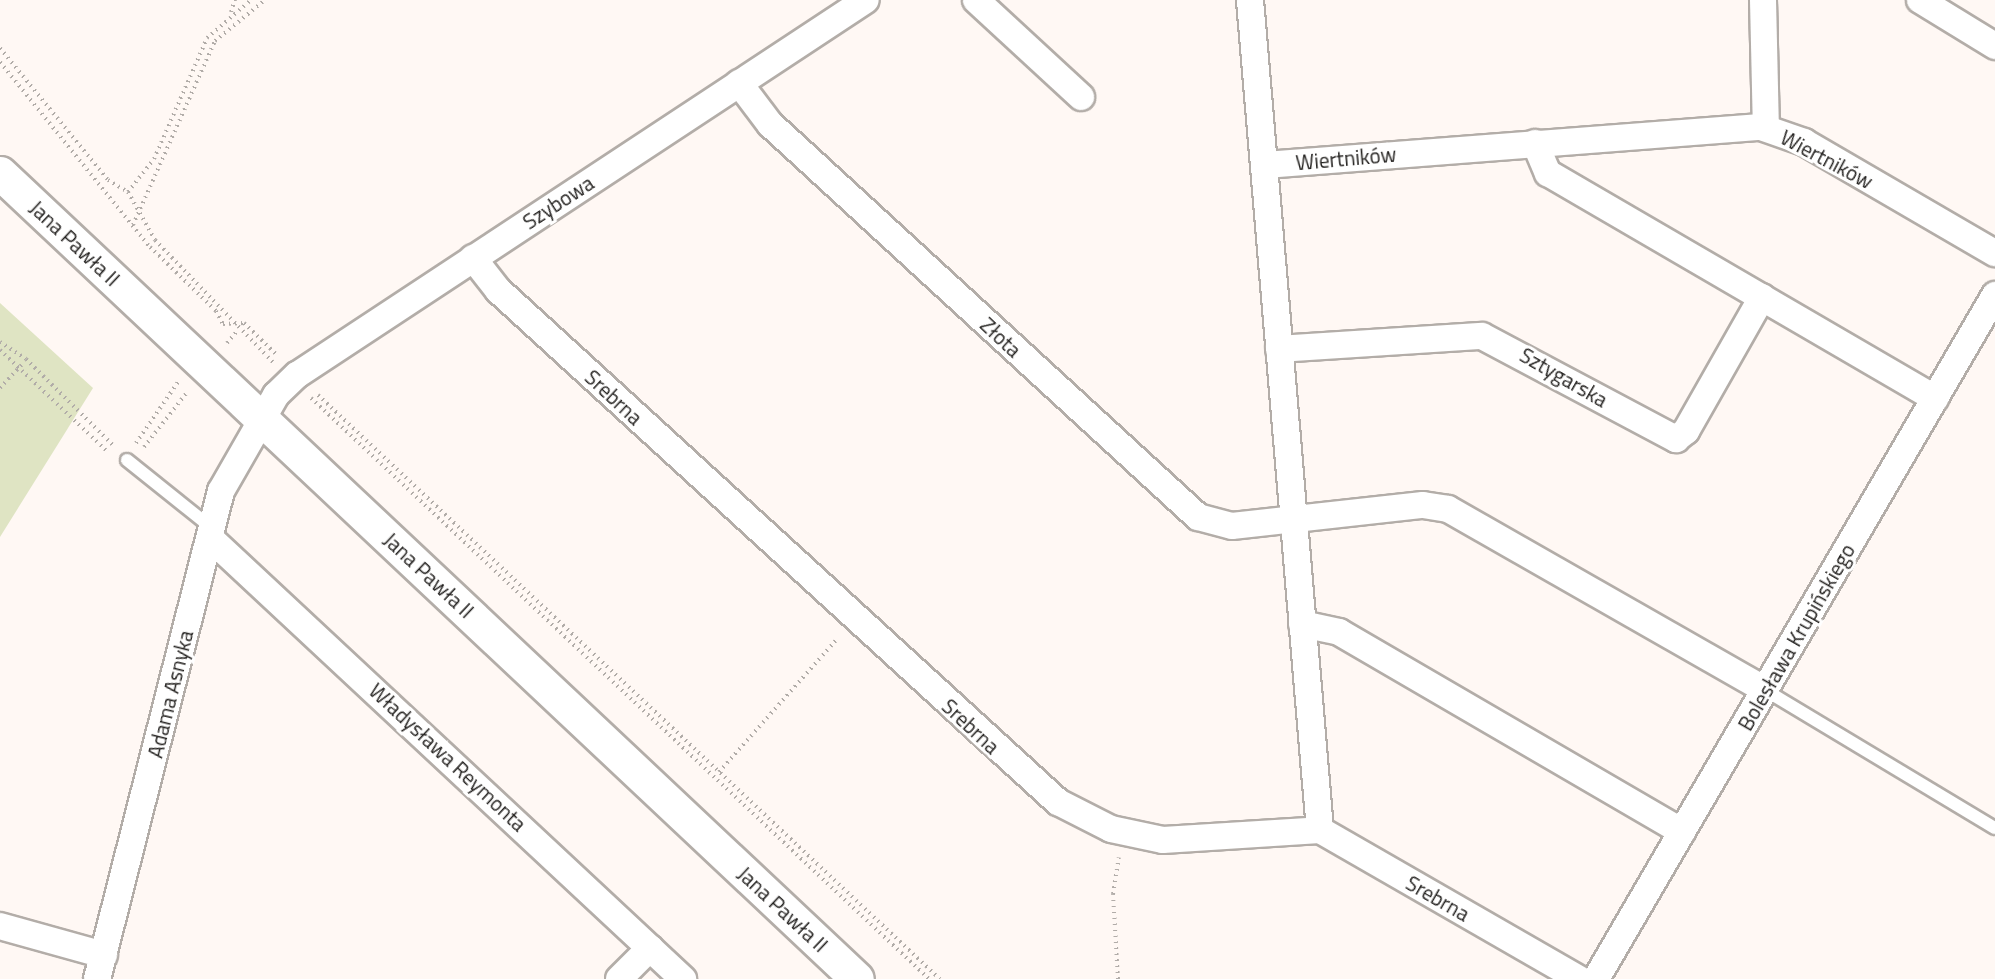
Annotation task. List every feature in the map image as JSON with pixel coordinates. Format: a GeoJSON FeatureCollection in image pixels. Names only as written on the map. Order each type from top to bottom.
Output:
{"type":"FeatureCollection","features":[{"type":"Feature","properties":{"kind":"street","name":"Szybowa"},"geometry":{"type":"LineString","coordinates":[[262,417],[294,377],[866,0]]}},
{"type":"Feature","properties":{"kind":"street"},"geometry":{"type":"LineString","coordinates":[[976,0],[1081,97]]}},
{"type":"Feature","properties":{"kind":"street"},"geometry":{"type":"LineString","coordinates":[[1250,0],[1320,830]]}},
{"type":"Feature","properties":{"kind":"street"},"geometry":{"type":"LineString","coordinates":[[1763,0],[1766,128]]}},
{"type":"Feature","properties":{"kind":"street"},"geometry":{"type":"LineString","coordinates":[[1920,0],[1995,45]]}},
{"type":"Feature","properties":{"kind":"street","name":"Złota"},"geometry":{"type":"LineString","coordinates":[[739,83],[770,124],[1191,513],[1228,526],[1293,517]]}},
{"type":"Feature","properties":{"kind":"street","name":"Wiertników"},"geometry":{"type":"LineString","coordinates":[[1265,165],[1738,126],[1766,128],[1803,142],[1995,253]]}},
{"type":"Feature","properties":{"kind":"street"},"geometry":{"type":"LineString","coordinates":[[1535,143],[1548,173],[1935,398]]}},
{"type":"Feature","properties":{"kind":"street","name":"Jana Pawła II"},"geometry":{"type":"LineString","coordinates":[[0,173],[857,979]]}},
{"type":"Feature","properties":{"kind":"street","name":"Srebrna"},"geometry":{"type":"LineString","coordinates":[[473,258],[498,290],[1039,788],[1084,818],[1123,832],[1187,842],[1320,830],[1579,979]]}},
{"type":"Feature","properties":{"kind":"street","name":"Bolesława Krupińskiego"},"geometry":{"type":"LineString","coordinates":[[1596,979],[1995,295]]}},
{"type":"Feature","properties":{"kind":"street","name":"Sztygarska"},"geometry":{"type":"LineString","coordinates":[[1279,349],[1482,336],[1676,439],[1686,431],[1762,297]]}},
{"type":"Feature","properties":{"kind":"street","name":"Adama Asnyka"},"geometry":{"type":"LineString","coordinates":[[97,979],[221,491],[262,417]]}},
{"type":"Feature","properties":{"kind":"street"},"geometry":{"type":"LineString","coordinates":[[1293,517],[1423,505],[1454,511],[1765,690]]}},
{"type":"Feature","properties":{"kind":"street","name":"Władysława Reymonta"},"geometry":{"type":"LineString","coordinates":[[211,533],[683,979]]}},
{"type":"Feature","properties":{"kind":"street"},"geometry":{"type":"LineString","coordinates":[[1302,624],[1339,632],[1682,832]]}},
{"type":"Feature","properties":{"kind":"street"},"geometry":{"type":"LineString","coordinates":[[0,926],[104,955]]}},
{"type":"Feature","properties":{"kind":"street"},"geometry":{"type":"LineString","coordinates":[[619,979],[650,948]]}},
{"type":"Feature","properties":{"kind":"lane"},"geometry":{"type":"LineString","coordinates":[[121,459],[211,533]]}},
{"type":"Feature","properties":{"kind":"lane"},"geometry":{"type":"LineString","coordinates":[[1765,690],[1995,828]]}},
{"type":"Feature","properties":{"kind":"path"},"geometry":{"type":"LineString","coordinates":[[231,13],[235,0]]}},
{"type":"Feature","properties":{"kind":"path"},"geometry":{"type":"LineString","coordinates":[[128,192],[154,159],[207,38],[231,13],[251,0]]}},
{"type":"Feature","properties":{"kind":"path"},"geometry":{"type":"LineString","coordinates":[[133,225],[215,41],[265,0]]}},
{"type":"Feature","properties":{"kind":"path"},"geometry":{"type":"LineString","coordinates":[[0,48],[108,180],[128,192],[136,216],[238,330],[294,377],[940,979]]}},
{"type":"Feature","properties":{"kind":"path"},"geometry":{"type":"LineString","coordinates":[[0,62],[133,225],[216,310],[223,324]]}},
{"type":"Feature","properties":{"kind":"path"},"geometry":{"type":"LineString","coordinates":[[223,324],[244,323],[294,377],[929,979]]}},
{"type":"Feature","properties":{"kind":"path"},"geometry":{"type":"LineString","coordinates":[[223,324],[202,361],[139,453],[132,447],[202,361],[238,330]]}},
{"type":"Feature","properties":{"kind":"path"},"geometry":{"type":"LineString","coordinates":[[0,342],[26,359],[91,428],[117,448]]}},
{"type":"Feature","properties":{"kind":"path"},"geometry":{"type":"LineString","coordinates":[[0,351],[21,364],[85,435],[121,459]]}},
{"type":"Feature","properties":{"kind":"path"},"geometry":{"type":"LineString","coordinates":[[0,387],[26,359]]}},
{"type":"Feature","properties":{"kind":"path"},"geometry":{"type":"LineString","coordinates":[[719,772],[855,619]]}},
{"type":"Feature","properties":{"kind":"path"},"geometry":{"type":"LineString","coordinates":[[1118,979],[1113,894],[1123,832]]}},
{"type":"Feature","properties":{"kind":"green space"},"geometry":{"type":"Polygon","coordinates":[[[0,303],[93,388],[0,537],[0,303]]]}}]}
